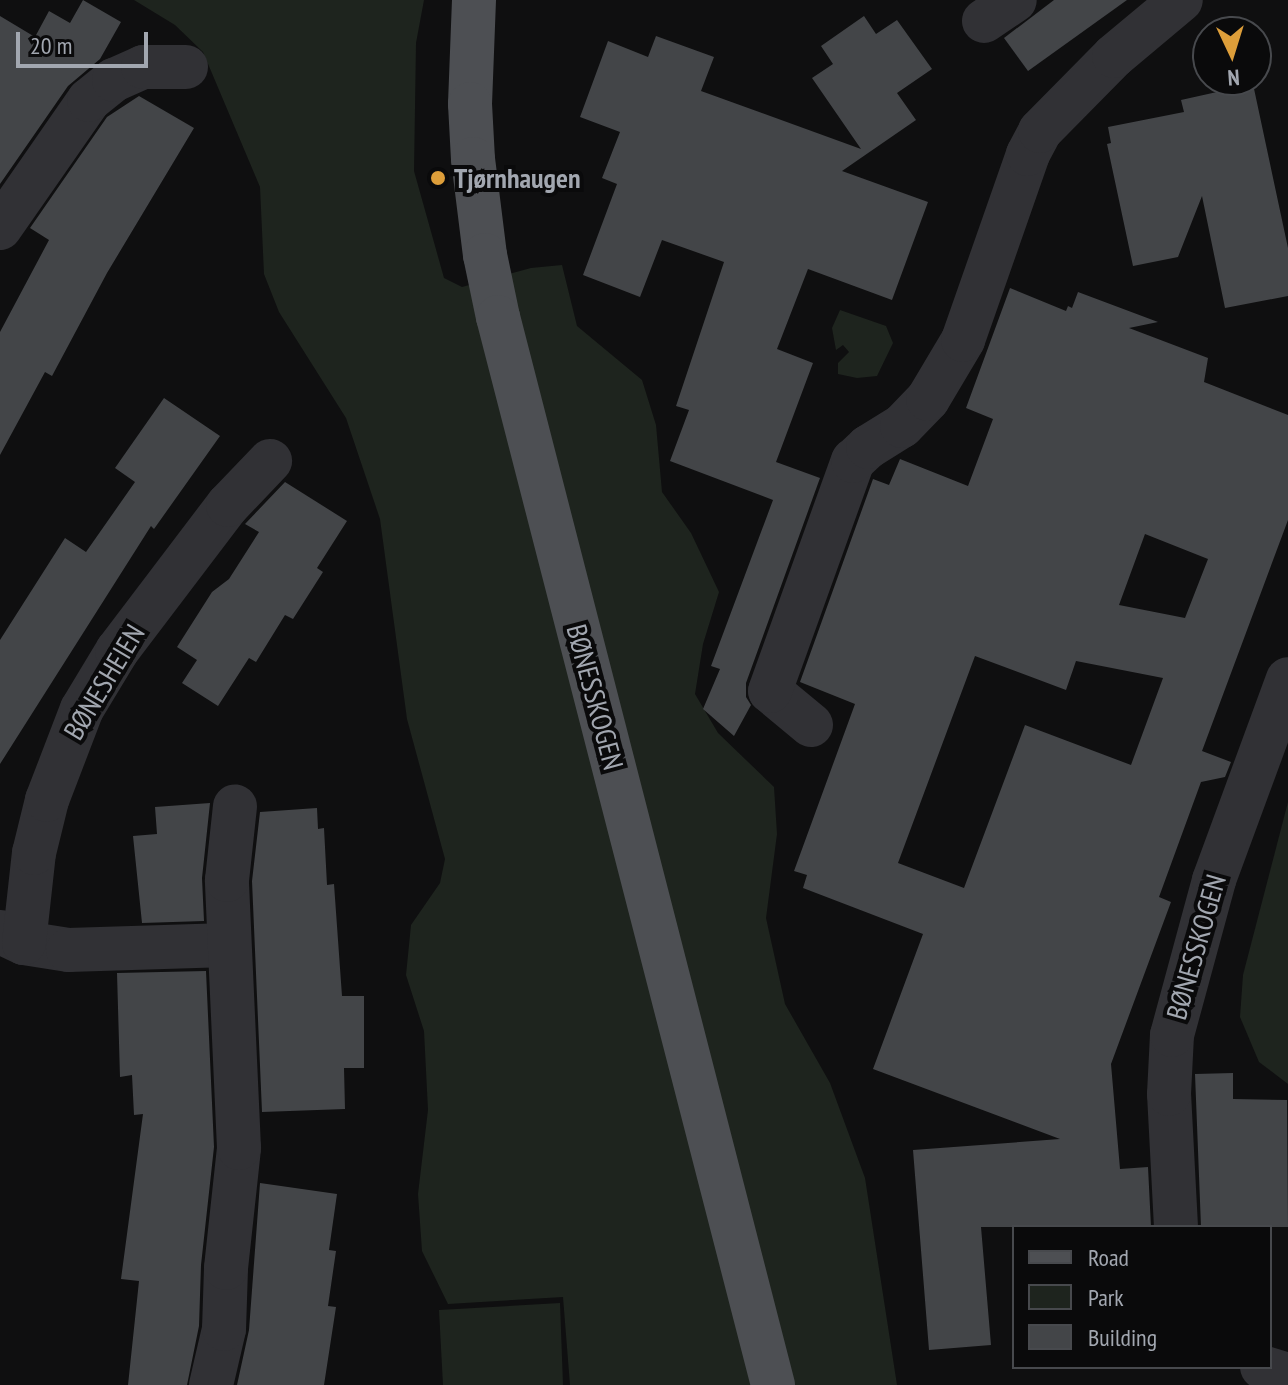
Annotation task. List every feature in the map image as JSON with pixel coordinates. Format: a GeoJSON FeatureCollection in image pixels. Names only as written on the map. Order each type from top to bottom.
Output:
{"type":"FeatureCollection","features":[{"type":"Feature","properties":{"kind":"main road","name":"BØNESSKOGEN"},"geometry":{"type":"LineString","coordinates":[[474,0],[470,104],[473,159],[485,255],[498,317],[773,1385]]}},
{"type":"Feature","properties":{"kind":"street"},"geometry":{"type":"LineString","coordinates":[[811,725],[770,691],[853,461],[868,447],[902,426],[928,399],[963,340],[1028,154],[1040,131],[1114,56],[1181,0]]}},
{"type":"Feature","properties":{"kind":"street"},"geometry":{"type":"LineString","coordinates":[[0,228],[89,100],[114,80],[143,67],[186,67]]}},
{"type":"Feature","properties":{"kind":"street","name":"BØNESHEIEN"},"geometry":{"type":"LineString","coordinates":[[228,945],[68,950],[12,938],[27,898],[40,827],[62,755],[82,709],[117,651],[228,505],[270,461]]}},
{"type":"Feature","properties":{"kind":"street","name":"BØNESSKOGEN"},"geometry":{"type":"LineString","coordinates":[[1176,1225],[1169,1094],[1172,1035],[1214,880],[1288,679]]}},
{"type":"Feature","properties":{"kind":"street"},"geometry":{"type":"LineString","coordinates":[[211,1385],[224,1329],[226,1268],[239,1148],[228,945],[227,856],[235,806]]}},
{"type":"Feature","properties":{"kind":"street"},"geometry":{"type":"LineString","coordinates":[[1268,1369],[1288,1375]]}},
{"type":"Feature","properties":{"kind":"green space"},"geometry":{"type":"Polygon","coordinates":[[[134,0],[424,0],[416,43],[414,171],[444,278],[462,287],[531,268],[562,265],[577,326],[642,380],[656,425],[662,492],[691,533],[719,592],[703,644],[695,694],[718,733],[774,787],[777,834],[766,918],[785,1004],[830,1083],[865,1178],[897,1385],[570,1385],[563,1297],[448,1304],[422,1251],[418,1194],[428,1110],[424,1031],[406,975],[411,925],[440,883],[445,859],[407,719],[380,519],[346,418],[279,312],[264,274],[260,187],[203,52],[175,25],[134,0]]]}},
{"type":"Feature","properties":{"kind":"green space"},"geometry":{"type":"Polygon","coordinates":[[[840,310],[886,326],[893,343],[877,376],[857,378],[838,374],[838,363],[849,352],[843,345],[836,350],[832,328],[840,310]]]}},
{"type":"Feature","properties":{"kind":"green space"},"geometry":{"type":"Polygon","coordinates":[[[1288,802],[1288,1084],[1259,1062],[1240,1017],[1243,975],[1288,802]]]}},
{"type":"Feature","properties":{"kind":"green space"},"geometry":{"type":"Polygon","coordinates":[[[560,1303],[563,1385],[443,1385],[439,1310],[560,1303]]]}},
{"type":"Feature","properties":{"kind":"building"},"geometry":{"type":"Polygon","coordinates":[[[83,0],[121,22],[100,59],[68,86],[0,184],[0,16],[35,37],[49,11],[70,23],[83,0]]]}},
{"type":"Feature","properties":{"kind":"building"},"geometry":{"type":"Polygon","coordinates":[[[1054,0],[1127,0],[1028,71],[1004,38],[1054,0]]]}},
{"type":"Feature","properties":{"kind":"building"},"geometry":{"type":"Polygon","coordinates":[[[864,16],[876,34],[897,20],[932,69],[897,93],[916,120],[842,171],[928,202],[892,300],[808,269],[777,349],[813,363],[776,462],[820,478],[746,683],[746,697],[751,705],[734,736],[703,709],[720,669],[711,666],[773,500],[670,461],[689,410],[676,406],[724,262],[662,240],[640,297],[583,275],[617,184],[602,178],[620,132],[580,117],[608,41],[648,57],[656,36],[714,57],[701,91],[861,149],[812,78],[833,64],[821,46],[864,16]]]}},
{"type":"Feature","properties":{"kind":"building"},"geometry":{"type":"Polygon","coordinates":[[[139,96],[194,128],[107,273],[52,376],[45,372],[0,455],[0,332],[49,240],[30,228],[107,117],[139,96]]]}},
{"type":"Feature","properties":{"kind":"building"},"geometry":{"type":"Polygon","coordinates":[[[1199,96],[1256,96],[1288,248],[1288,296],[1225,308],[1202,196],[1178,257],[1133,266],[1107,144],[1111,143],[1108,127],[1184,112],[1181,100],[1199,96]]]}},
{"type":"Feature","properties":{"kind":"building"},"geometry":{"type":"Polygon","coordinates":[[[1010,288],[1066,311],[1068,306],[1072,308],[1078,292],[1158,322],[1129,328],[1208,358],[1204,382],[1288,415],[1288,520],[1202,751],[1231,762],[1225,777],[1201,782],[1159,897],[1171,902],[1111,1064],[1120,1169],[1148,1167],[1151,1225],[981,1227],[991,1345],[929,1350],[913,1150],[1060,1139],[873,1069],[923,934],[803,888],[807,875],[794,871],[855,704],[800,682],[873,479],[889,485],[900,459],[968,486],[993,419],[966,408],[1010,288]],[[1145,534],[1119,605],[1185,618],[1208,559],[1145,534]],[[975,656],[898,863],[964,888],[1025,725],[1131,765],[1163,678],[1076,661],[1066,690],[975,656]]]}},
{"type":"Feature","properties":{"kind":"building"},"geometry":{"type":"Polygon","coordinates":[[[164,398],[220,436],[154,529],[151,526],[0,764],[0,640],[65,538],[86,552],[135,482],[115,468],[164,398]]]}},
{"type":"Feature","properties":{"kind":"building"},"geometry":{"type":"Polygon","coordinates":[[[285,482],[347,521],[317,568],[323,572],[293,619],[285,615],[256,662],[249,658],[218,706],[182,683],[197,660],[177,647],[212,592],[229,579],[259,532],[245,524],[285,482]]]}},
{"type":"Feature","properties":{"kind":"building"},"geometry":{"type":"Polygon","coordinates":[[[210,803],[202,878],[204,921],[142,923],[133,836],[157,834],[155,807],[210,803]]]}},
{"type":"Feature","properties":{"kind":"building"},"geometry":{"type":"Polygon","coordinates":[[[317,808],[318,829],[324,828],[327,885],[334,884],[342,996],[364,996],[364,1068],[344,1068],[345,1109],[262,1112],[252,881],[260,812],[317,808]]]}},
{"type":"Feature","properties":{"kind":"building"},"geometry":{"type":"Polygon","coordinates":[[[206,971],[214,1147],[201,1265],[199,1326],[187,1385],[128,1385],[139,1281],[121,1279],[143,1114],[134,1115],[132,1075],[120,1077],[117,973],[206,971]]]}},
{"type":"Feature","properties":{"kind":"building"},"geometry":{"type":"Polygon","coordinates":[[[1233,1073],[1233,1099],[1287,1100],[1288,1227],[1201,1225],[1195,1074],[1233,1073]]]}},
{"type":"Feature","properties":{"kind":"building"},"geometry":{"type":"Polygon","coordinates":[[[260,1183],[337,1194],[329,1250],[336,1251],[328,1306],[336,1307],[324,1385],[237,1385],[249,1330],[260,1183]]]}},
{"type":"Feature","properties":{"kind":"place","name":"Tjørnhaugen"},"geometry":{"type":"Point","coordinates":[438,178]}}]}
